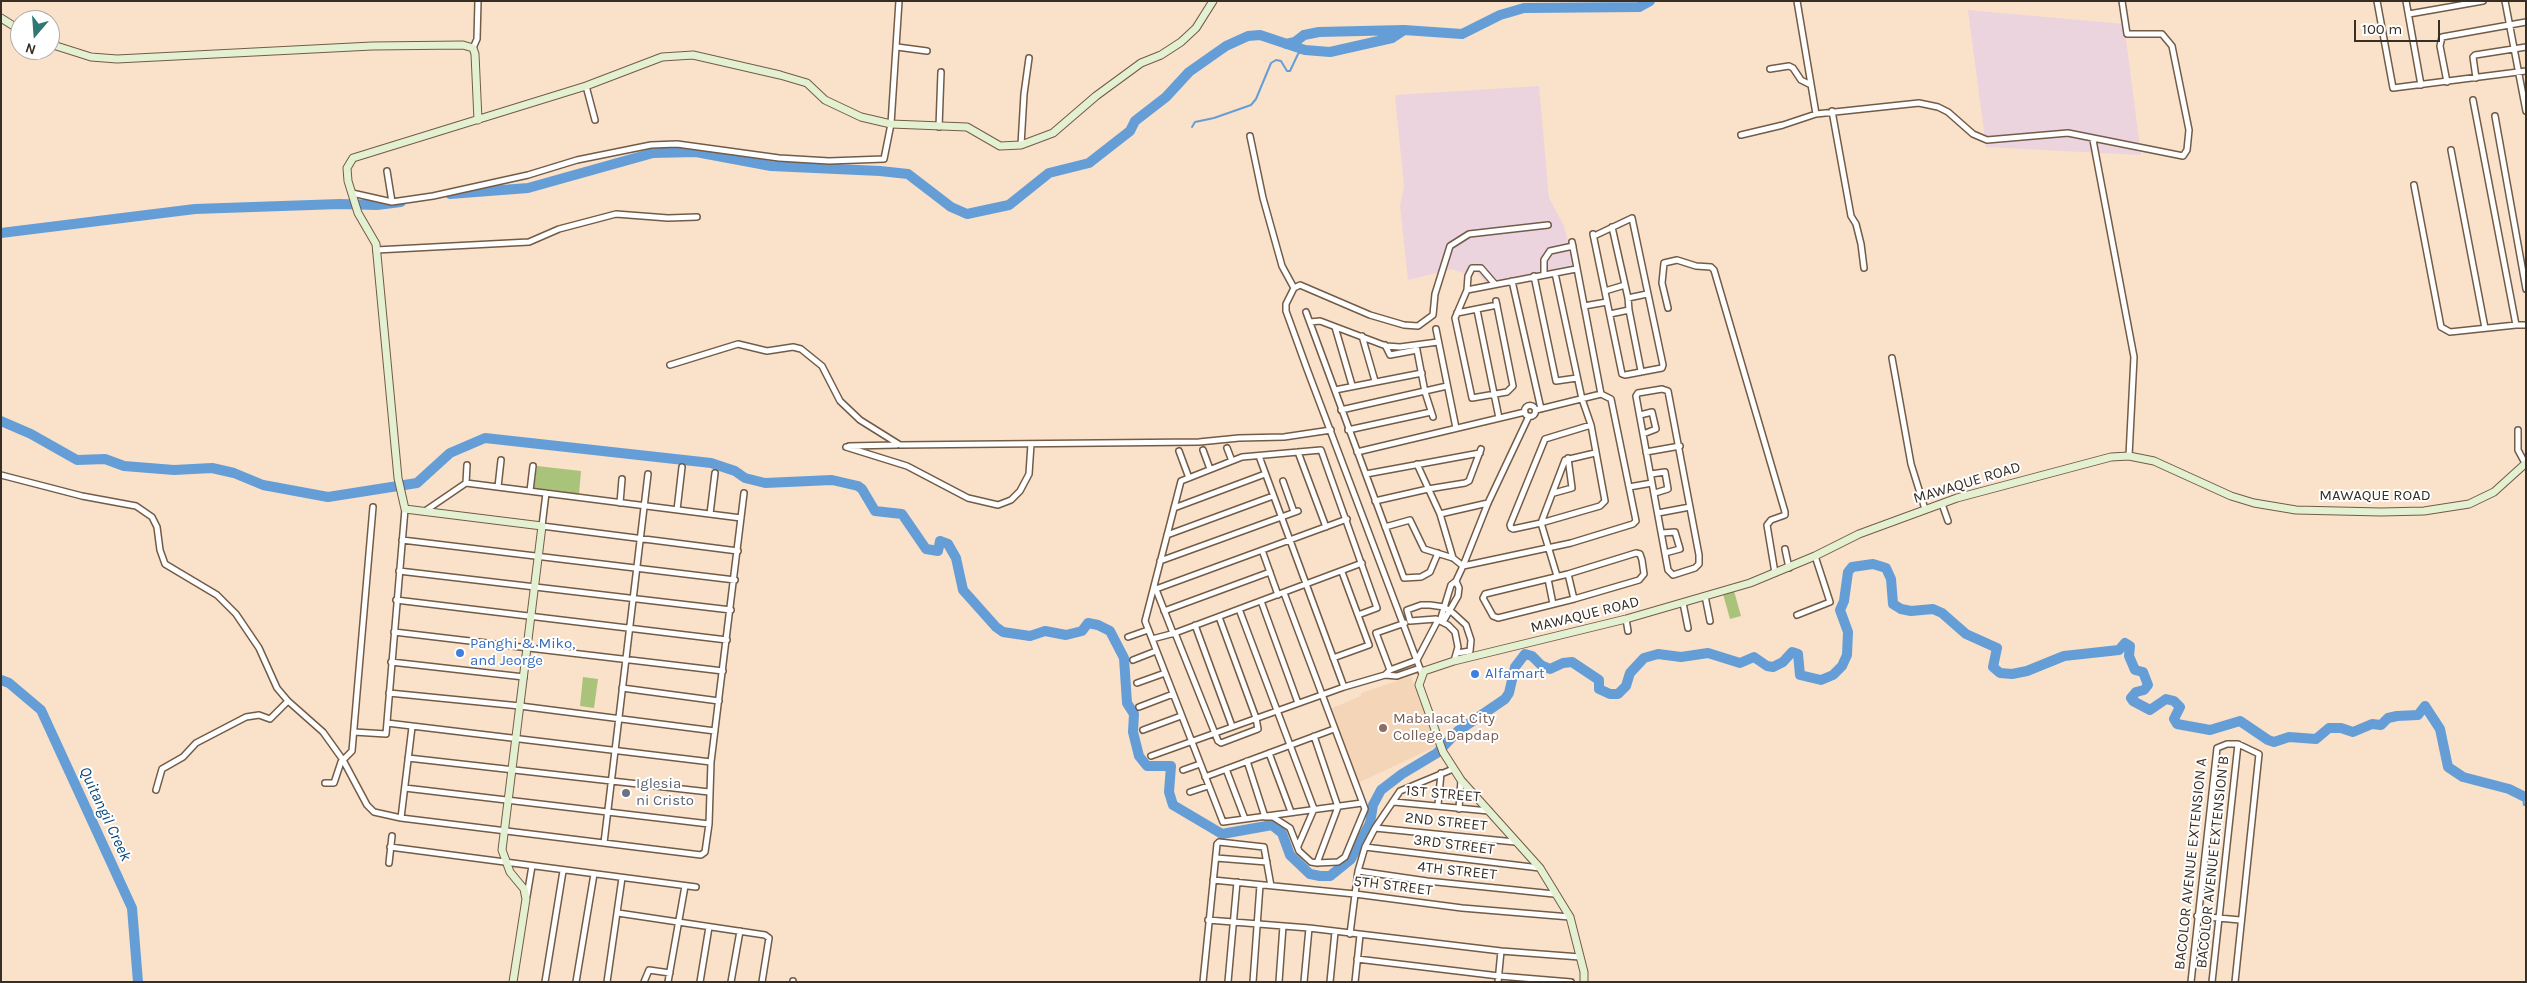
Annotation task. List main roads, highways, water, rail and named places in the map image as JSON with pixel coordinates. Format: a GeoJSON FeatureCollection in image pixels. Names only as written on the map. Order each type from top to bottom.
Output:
{"type":"FeatureCollection","features":[{"type":"Feature","properties":{"kind":"waterway"},"geometry":{"type":"LineString","coordinates":[[450,194],[528,188],[653,153],[696,152],[771,166],[908,174],[951,207],[967,214],[1009,205],[1049,173],[1089,163],[1130,131],[1135,121],[1166,97],[1189,72],[1226,46],[1248,36],[1260,35],[1305,50],[1330,52],[1392,38],[1404,30],[1462,34],[1500,15],[1524,8],[1639,7],[1650,1]]}},
{"type":"Feature","properties":{"kind":"waterway"},"geometry":{"type":"LineString","coordinates":[[1286,44],[1295,42],[1304,35],[1319,32],[1404,30]]}},
{"type":"Feature","properties":{"kind":"waterway"},"geometry":{"type":"LineString","coordinates":[[1192,127],[1195,122],[1214,118],[1251,105],[1256,99],[1271,63],[1276,60],[1281,61],[1287,71],[1290,71],[1298,54],[1305,50]]}},
{"type":"Feature","properties":{"kind":"waterway"},"geometry":{"type":"LineString","coordinates":[[1,233],[195,209],[340,204],[377,205],[401,202]]}},
{"type":"Feature","properties":{"kind":"waterway"},"geometry":{"type":"LineString","coordinates":[[1,421],[31,434],[77,460],[105,459],[124,466],[174,470],[212,468],[234,473],[263,485],[328,497],[417,483],[450,453],[485,438],[711,463],[735,471],[745,478],[765,483],[832,480],[858,486],[862,489],[875,511],[902,514],[926,549],[938,551],[940,541],[948,544],[956,558],[963,590],[996,627],[1003,632],[1030,636],[1045,631],[1066,635],[1082,631],[1088,623],[1098,625],[1110,631],[1124,658],[1127,703],[1134,714],[1133,732],[1139,756],[1147,766],[1171,766],[1169,792],[1173,805],[1222,834],[1272,825],[1282,833],[1290,855],[1310,874],[1320,876],[1330,876],[1351,859],[1370,823],[1373,805],[1381,790],[1402,774],[1437,753],[1458,731],[1505,699],[1509,693],[1515,667],[1525,654],[1532,656],[1541,665],[1550,669],[1563,663],[1572,662],[1599,680],[1599,689],[1610,694],[1618,694],[1626,686],[1630,673],[1644,658],[1658,654],[1681,657],[1708,653],[1740,663],[1754,657],[1767,666],[1773,667],[1783,662],[1792,652],[1798,654],[1800,675],[1821,680],[1833,675],[1842,666],[1847,655],[1848,632],[1840,610],[1844,601],[1848,572],[1852,567],[1873,564],[1886,568],[1891,579],[1893,604],[1901,609],[1911,611],[1933,609],[1942,613],[1966,634],[1997,648],[1993,667],[2000,673],[2012,674],[2027,671],[2064,656],[2119,650],[2125,643],[2130,646],[2129,656],[2135,670],[2143,672],[2148,685],[2144,690],[2136,692],[2131,698],[2133,701],[2150,710],[2166,699],[2174,701],[2180,707],[2174,719],[2177,724],[2210,730],[2240,721],[2274,742],[2289,737],[2316,739],[2329,728],[2341,728],[2353,732],[2372,724],[2381,725],[2388,718],[2418,715],[2425,706],[2440,729],[2448,767],[2463,777],[2509,789],[2523,796]]}},
{"type":"Feature","properties":{"kind":"waterway","name":"Quitangil Creek"},"geometry":{"type":"LineString","coordinates":[[1,680],[9,683],[41,710],[132,908],[138,982]]}},
{"type":"Feature","properties":{"kind":"waterway"},"geometry":{"type":"LineString","coordinates":[[2523,796],[2524,805],[2526,805]]}},
{"type":"Feature","properties":{"kind":"place","name":"Panghi & Miko, and Jeorge"},"geometry":{"type":"Point","coordinates":[460,653]}},
{"type":"Feature","properties":{"kind":"place","name":"Alfamart"},"geometry":{"type":"Point","coordinates":[1475,674]}},
{"type":"Feature","properties":{"kind":"place","name":"Mabalacat City College Dapdap"},"geometry":{"type":"Point","coordinates":[1383,728]}},
{"type":"Feature","properties":{"kind":"place","name":"Iglesia ni Cristo"},"geometry":{"type":"Point","coordinates":[626,793]}}]}
